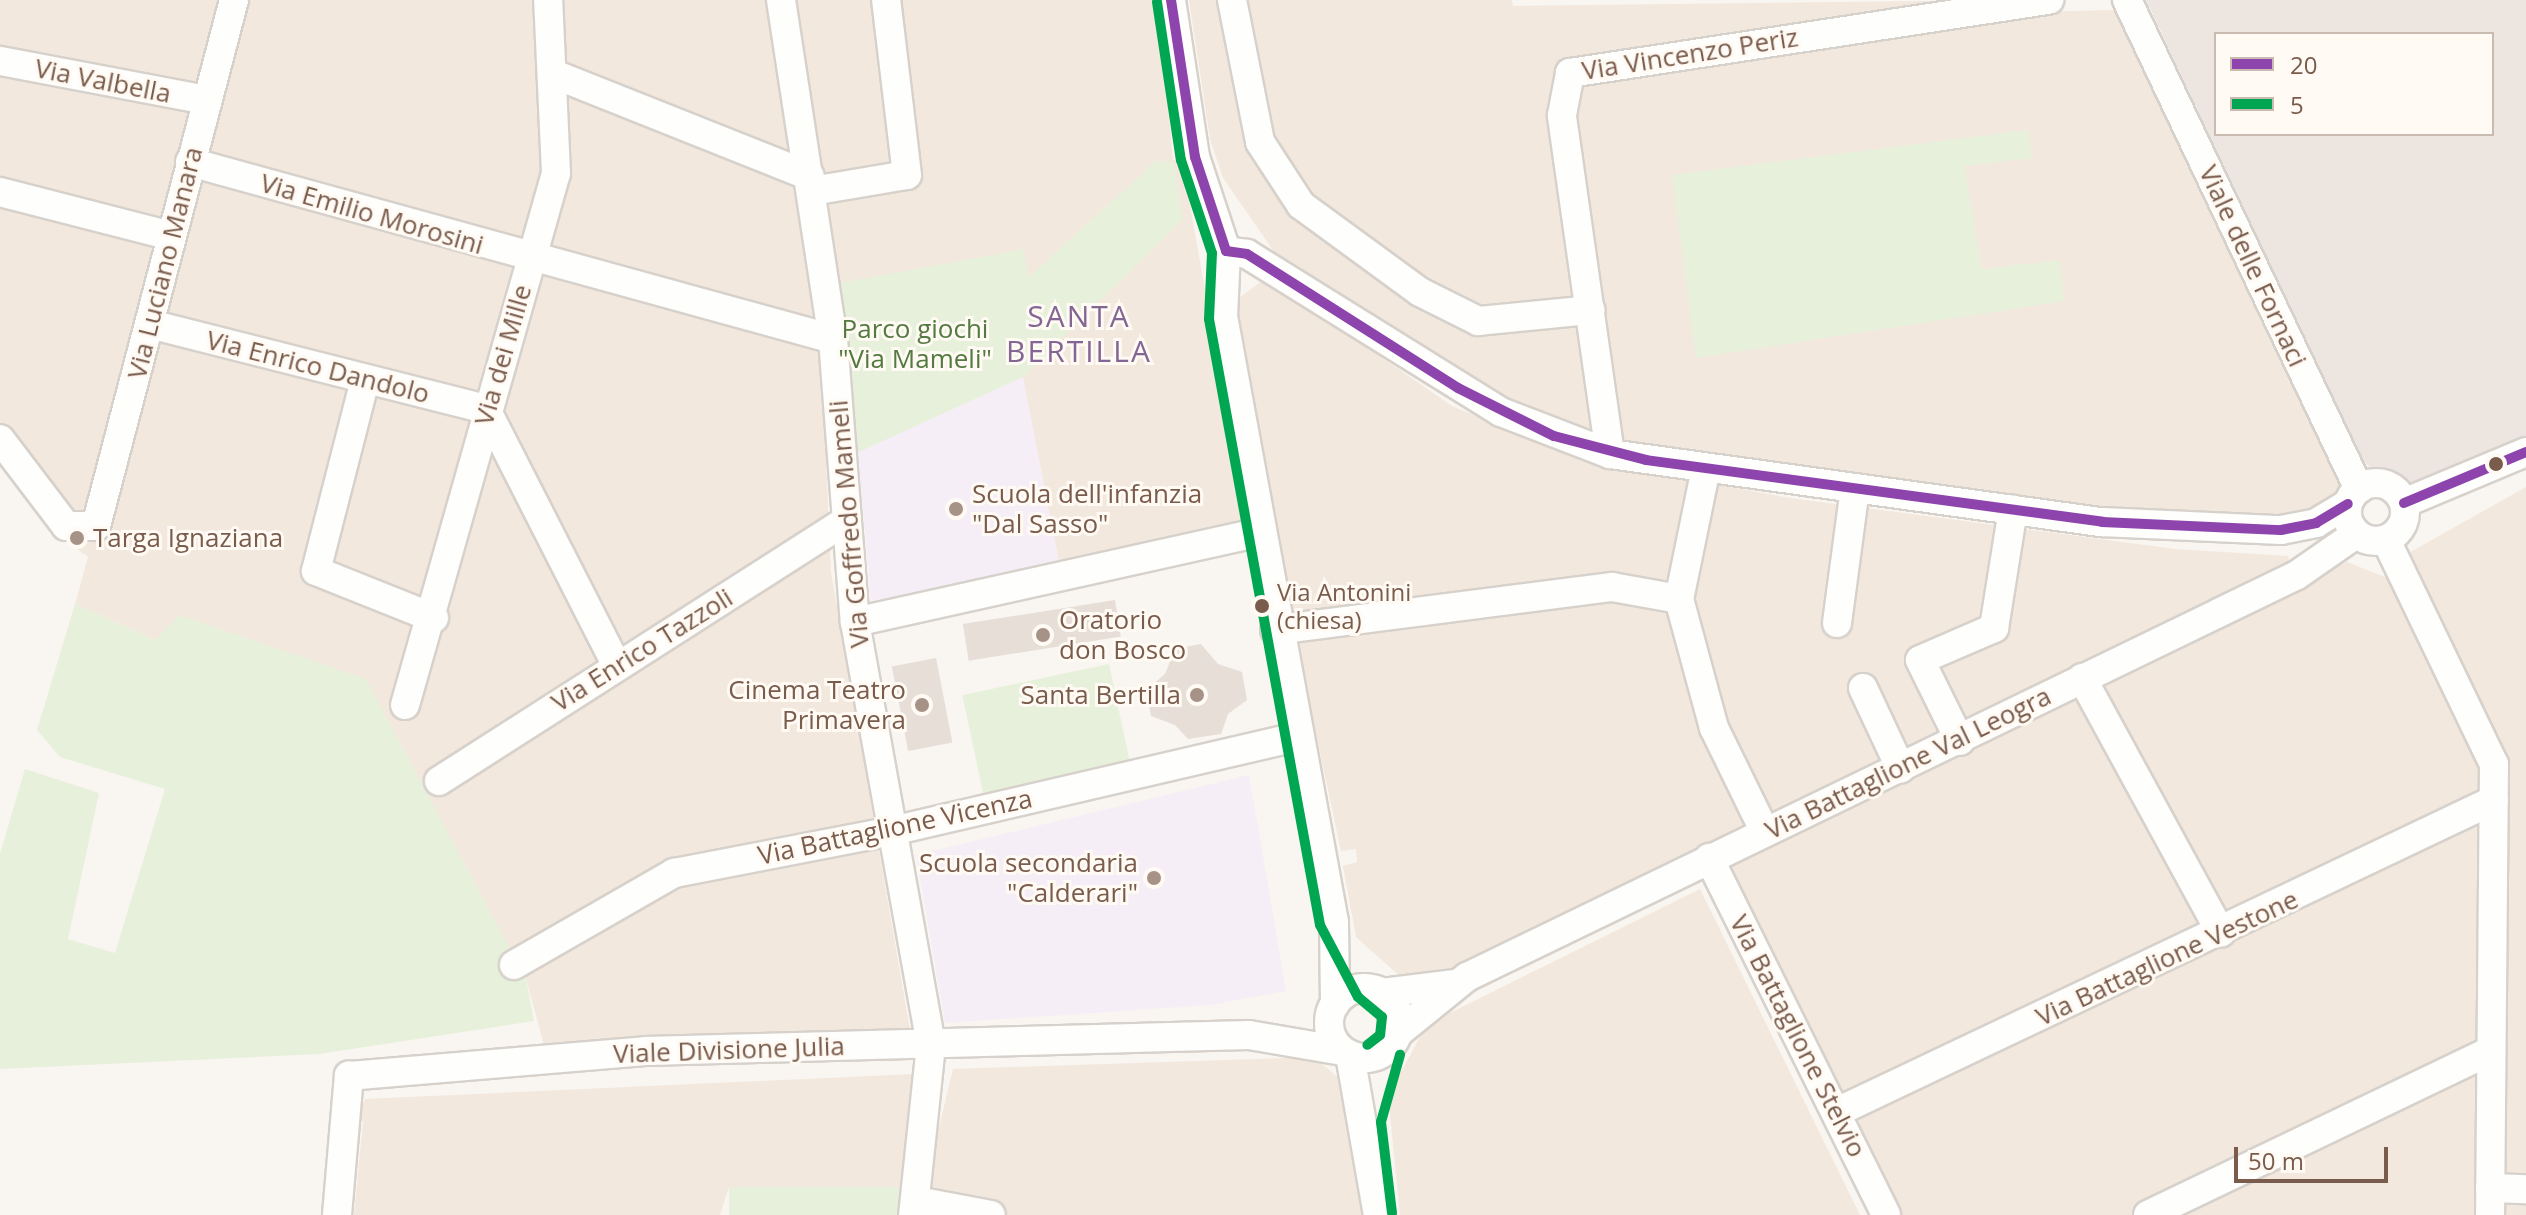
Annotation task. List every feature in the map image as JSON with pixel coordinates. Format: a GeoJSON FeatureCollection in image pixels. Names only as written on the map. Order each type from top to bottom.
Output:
{"type":"FeatureCollection","features":[{"type":"Feature","properties":{"kind":"street","name":"Via Luciano Manara"},"geometry":{"type":"LineString","coordinates":[[0,439],[66,526],[96,526],[234,0]]}},
{"type":"Feature","properties":{"kind":"street","name":"Via dei Mille"},"geometry":{"type":"LineString","coordinates":[[405,705],[434,618],[486,409],[556,173],[556,75],[548,0]]}},
{"type":"Feature","properties":{"kind":"street","name":"Via Goffredo Mameli"},"geometry":{"type":"LineString","coordinates":[[781,0],[833,339],[855,622],[931,1045],[915,1208]]}},
{"type":"Feature","properties":{"kind":"street"},"geometry":{"type":"LineString","coordinates":[[556,75],[811,184],[907,175],[886,0]]}},
{"type":"Feature","properties":{"kind":"street"},"geometry":{"type":"LineString","coordinates":[[1171,0],[1195,157],[1226,251],[1223,316],[1275,630],[1334,922],[1331,1034],[1347,1053],[1367,1121],[1378,1215]]}},
{"type":"Feature","properties":{"kind":"street"},"geometry":{"type":"LineString","coordinates":[[1232,0],[1260,142],[1301,205],[1420,292],[1478,321],[1590,310]]}},
{"type":"Feature","properties":{"kind":"street","name":"Via Vincenzo Periz"},"geometry":{"type":"LineString","coordinates":[[1610,454],[1562,115],[1570,73],[2049,0]]}},
{"type":"Feature","properties":{"kind":"street","name":"Viale delle Fornaci"},"geometry":{"type":"LineString","coordinates":[[2127,0],[2353,496]]}},
{"type":"Feature","properties":{"kind":"street","name":"Via Valbella"},"geometry":{"type":"LineString","coordinates":[[0,61],[207,100]]}},
{"type":"Feature","properties":{"kind":"street","name":"Via Emilio Morosini"},"geometry":{"type":"LineString","coordinates":[[190,162],[530,260],[833,339]]}},
{"type":"Feature","properties":{"kind":"street"},"geometry":{"type":"LineString","coordinates":[[0,192],[171,236]]}},
{"type":"Feature","properties":{"kind":"street"},"geometry":{"type":"LineString","coordinates":[[1226,251],[1247,254],[1501,412],[1610,454],[2102,522],[2281,530],[2316,523],[2353,496],[2385,484],[2404,503],[2403,525],[2386,540]]}},
{"type":"Feature","properties":{"kind":"street","name":"Via Enrico Dandolo"},"geometry":{"type":"LineString","coordinates":[[150,324],[486,409]]}},
{"type":"Feature","properties":{"kind":"street"},"geometry":{"type":"LineString","coordinates":[[365,380],[316,571],[434,618]]}},
{"type":"Feature","properties":{"kind":"street"},"geometry":{"type":"LineString","coordinates":[[486,409],[616,664]]}},
{"type":"Feature","properties":{"kind":"street"},"geometry":{"type":"LineString","coordinates":[[2404,503],[2526,452]]}},
{"type":"Feature","properties":{"kind":"street"},"geometry":{"type":"LineString","coordinates":[[1706,468],[1679,599],[1714,728],[1765,832]]}},
{"type":"Feature","properties":{"kind":"street"},"geometry":{"type":"LineString","coordinates":[[1837,623],[1855,488]]}},
{"type":"Feature","properties":{"kind":"street"},"geometry":{"type":"LineString","coordinates":[[2353,496],[2356,534],[2386,540]]}},
{"type":"Feature","properties":{"kind":"street"},"geometry":{"type":"LineString","coordinates":[[1960,741],[1920,660],[1994,628],[2013,510]]}},
{"type":"Feature","properties":{"kind":"street","name":"Via Enrico Tazzoli"},"geometry":{"type":"LineString","coordinates":[[439,781],[616,664],[845,521]]}},
{"type":"Feature","properties":{"kind":"street"},"geometry":{"type":"LineString","coordinates":[[855,622],[1261,532]]}},
{"type":"Feature","properties":{"kind":"street","name":"Via Battaglione Val Leogra"},"geometry":{"type":"LineString","coordinates":[[1392,1042],[1455,984],[2333,557],[2356,534]]}},
{"type":"Feature","properties":{"kind":"street"},"geometry":{"type":"LineString","coordinates":[[2386,540],[2494,764],[2490,1201],[2526,1189]]}},
{"type":"Feature","properties":{"kind":"street"},"geometry":{"type":"LineString","coordinates":[[1275,630],[1612,587],[1679,599]]}},
{"type":"Feature","properties":{"kind":"street"},"geometry":{"type":"LineString","coordinates":[[2082,678],[2221,933]]}},
{"type":"Feature","properties":{"kind":"street"},"geometry":{"type":"LineString","coordinates":[[1863,688],[1901,769]]}},
{"type":"Feature","properties":{"kind":"street","name":"Via Battaglione Vicenza"},"geometry":{"type":"LineString","coordinates":[[514,965],[674,873],[892,831],[1296,737]]}},
{"type":"Feature","properties":{"kind":"street","name":"Via Battaglione Vestone"},"geometry":{"type":"LineString","coordinates":[[1837,1112],[2221,933],[2494,800]]}},
{"type":"Feature","properties":{"kind":"street","name":"Via Battaglione Stelvio"},"geometry":{"type":"LineString","coordinates":[[1709,858],[1886,1215]]}},
{"type":"Feature","properties":{"kind":"street"},"geometry":{"type":"LineString","coordinates":[[1334,922],[1376,991],[1397,1011],[1392,1042],[1367,1121]]}},
{"type":"Feature","properties":{"kind":"street","name":"Via Battaglione Val Leogra"},"geometry":{"type":"LineString","coordinates":[[1376,991],[1455,984]]}},
{"type":"Feature","properties":{"kind":"street"},"geometry":{"type":"LineString","coordinates":[[1333,1008],[1350,991],[1376,991]]}},
{"type":"Feature","properties":{"kind":"street","name":"Viale Divisione Julia"},"geometry":{"type":"LineString","coordinates":[[1249,1035],[1333,1008]]}},
{"type":"Feature","properties":{"kind":"street","name":"Viale Divisione Julia"},"geometry":{"type":"LineString","coordinates":[[337,1215],[349,1076],[646,1051],[1249,1035],[1347,1053]]}},
{"type":"Feature","properties":{"kind":"street"},"geometry":{"type":"LineString","coordinates":[[1347,1053],[1392,1042]]}},
{"type":"Feature","properties":{"kind":"street"},"geometry":{"type":"LineString","coordinates":[[2152,1214],[2490,1051]]}},
{"type":"Feature","properties":{"kind":"street"},"geometry":{"type":"LineString","coordinates":[[915,1208],[991,1215]]}},
{"type":"Feature","properties":{"kind":"shaded area"},"geometry":{"type":"Polygon","coordinates":[[[0,0],[1158,0],[1173,160],[1182,160],[1246,521],[1060,570],[1022,378],[826,462],[831,572],[910,1030],[546,1052],[526,979],[155,640],[75,604],[88,557],[73,546],[58,506],[0,436],[0,0]]]}},
{"type":"Feature","properties":{"kind":"shaded area"},"geometry":{"type":"Polygon","coordinates":[[[1189,0],[1512,0],[1513,6],[2020,0],[2021,12],[2118,10],[2342,491],[2334,509],[2258,532],[1638,450],[1510,409],[1284,266],[1223,178],[1210,139],[1189,0]]]}},
{"type":"Feature","properties":{"kind":"shaded area"},"geometry":{"type":"Polygon","coordinates":[[[2146,0],[2526,0],[2526,436],[2425,483],[2387,482],[2362,460],[2146,0]]]}},
{"type":"Feature","properties":{"kind":"shaded area"},"geometry":{"type":"Polygon","coordinates":[[[1266,278],[1452,406],[1579,459],[1790,498],[2175,549],[2288,556],[2292,570],[1462,977],[1401,977],[1356,937],[1343,866],[1357,862],[1356,849],[1341,851],[1297,645],[1236,300],[1266,278]]]}},
{"type":"Feature","properties":{"kind":"shaded area","name":"Scuola dell'infanzia \"Dal Sasso\""},"geometry":{"type":"Polygon","coordinates":[[[1023,377],[1060,566],[871,601],[858,452],[1023,377]]]}},
{"type":"Feature","properties":{"kind":"shaded area"},"geometry":{"type":"Polygon","coordinates":[[[2526,487],[2526,1215],[2502,1215],[2504,759],[2407,554],[2526,487]]]}},
{"type":"Feature","properties":{"kind":"shaded area"},"geometry":{"type":"Polygon","coordinates":[[[2347,562],[2395,581],[2495,765],[2489,1215],[1886,1215],[1709,858],[2347,562]]]}},
{"type":"Feature","properties":{"kind":"shaded area","name":"Scuola secondaria \"Calderari\""},"geometry":{"type":"Polygon","coordinates":[[[1249,775],[1286,991],[1211,1005],[945,1023],[916,855],[1249,775]]]}},
{"type":"Feature","properties":{"kind":"shaded area"},"geometry":{"type":"Polygon","coordinates":[[[1700,889],[1860,1215],[1400,1215],[1388,1095],[1422,1034],[1448,1014],[1700,889]]]}},
{"type":"Feature","properties":{"kind":"shaded area"},"geometry":{"type":"Polygon","coordinates":[[[1314,1057],[1347,1085],[1363,1215],[918,1215],[953,1069],[1314,1057]]]}},
{"type":"Feature","properties":{"kind":"shaded area"},"geometry":{"type":"Polygon","coordinates":[[[914,1074],[905,1187],[729,1187],[720,1215],[354,1215],[363,1121],[355,1121],[365,1099],[914,1074]]]}},
{"type":"Feature","properties":{"kind":"green space"},"geometry":{"type":"Polygon","coordinates":[[[2028,130],[2032,158],[1964,166],[1982,269],[2060,260],[2064,301],[1696,358],[1672,175],[2028,130]]]}},
{"type":"Feature","properties":{"kind":"green space","name":"Parco giochi \"Via Mameli\""},"geometry":{"type":"Polygon","coordinates":[[[1156,161],[1173,162],[1183,219],[1023,377],[848,457],[835,284],[1024,249],[1028,278],[1156,161]]]}},
{"type":"Feature","properties":{"kind":"green space"},"geometry":{"type":"Polygon","coordinates":[[[75,604],[155,640],[179,615],[366,679],[526,979],[534,1021],[319,1054],[0,1069],[0,854],[25,769],[99,793],[68,939],[115,953],[165,789],[60,757],[37,730],[75,604]]]}},
{"type":"Feature","properties":{"kind":"green space"},"geometry":{"type":"Polygon","coordinates":[[[1109,664],[1130,764],[983,795],[962,695],[1109,664]]]}},
{"type":"Feature","properties":{"kind":"green space"},"geometry":{"type":"Polygon","coordinates":[[[729,1187],[905,1187],[905,1215],[729,1215],[729,1187]]]}},
{"type":"Feature","properties":{"kind":"building","name":"Oratorio don Bosco"},"geometry":{"type":"Polygon","coordinates":[[[1115,600],[1121,637],[969,661],[963,624],[1115,600]]]}},
{"type":"Feature","properties":{"kind":"building","name":"Santa Bertilla"},"geometry":{"type":"Polygon","coordinates":[[[1201,644],[1218,664],[1242,672],[1247,700],[1228,714],[1221,734],[1188,739],[1175,725],[1151,716],[1146,690],[1165,674],[1175,649],[1201,644]]]}},
{"type":"Feature","properties":{"kind":"building","name":"Cinema Teatro Primavera"},"geometry":{"type":"Polygon","coordinates":[[[936,658],[952,742],[908,751],[892,667],[936,658]]]}},
{"type":"Feature","properties":{"kind":"transit line","name":"20"},"geometry":{"type":"LineString","coordinates":[[1171,0],[1195,157],[1226,251],[1247,254],[1458,388],[1554,436],[1646,460],[2102,522],[2281,530],[2316,523],[2348,504]]}},
{"type":"Feature","properties":{"kind":"transit line","name":"5"},"geometry":{"type":"LineString","coordinates":[[1157,2],[1181,160],[1212,253],[1209,319],[1320,925],[1358,997],[1382,1017],[1380,1035],[1367,1045]]}},
{"type":"Feature","properties":{"kind":"transit line","name":"20"},"geometry":{"type":"LineString","coordinates":[[2404,503],[2526,452]]}},
{"type":"Feature","properties":{"kind":"transit line","name":"5"},"geometry":{"type":"LineString","coordinates":[[1392,1213],[1381,1122],[1400,1055]]}},
{"type":"Feature","properties":{"kind":"place","name":"Scuola dell'infanzia \"Dal Sasso\""},"geometry":{"type":"Point","coordinates":[956,509]}},
{"type":"Feature","properties":{"kind":"place","name":"Targa Ignaziana"},"geometry":{"type":"Point","coordinates":[77,538]}},
{"type":"Feature","properties":{"kind":"place","name":"Via Antonini (chiesa)"},"geometry":{"type":"Point","coordinates":[1262,606]}},
{"type":"Feature","properties":{"kind":"place","name":"Oratorio don Bosco"},"geometry":{"type":"Point","coordinates":[1043,635]}},
{"type":"Feature","properties":{"kind":"place","name":"Santa Bertilla"},"geometry":{"type":"Point","coordinates":[1197,695]}},
{"type":"Feature","properties":{"kind":"place","name":"Cinema Teatro Primavera"},"geometry":{"type":"Point","coordinates":[922,705]}},
{"type":"Feature","properties":{"kind":"place","name":"Scuola secondaria \"Calderari\""},"geometry":{"type":"Point","coordinates":[1154,878]}},
{"type":"Feature","properties":{"kind":"district","name":"SANTA BERTILLA"},"geometry":{"type":"Point","coordinates":[1079,333]}}]}
